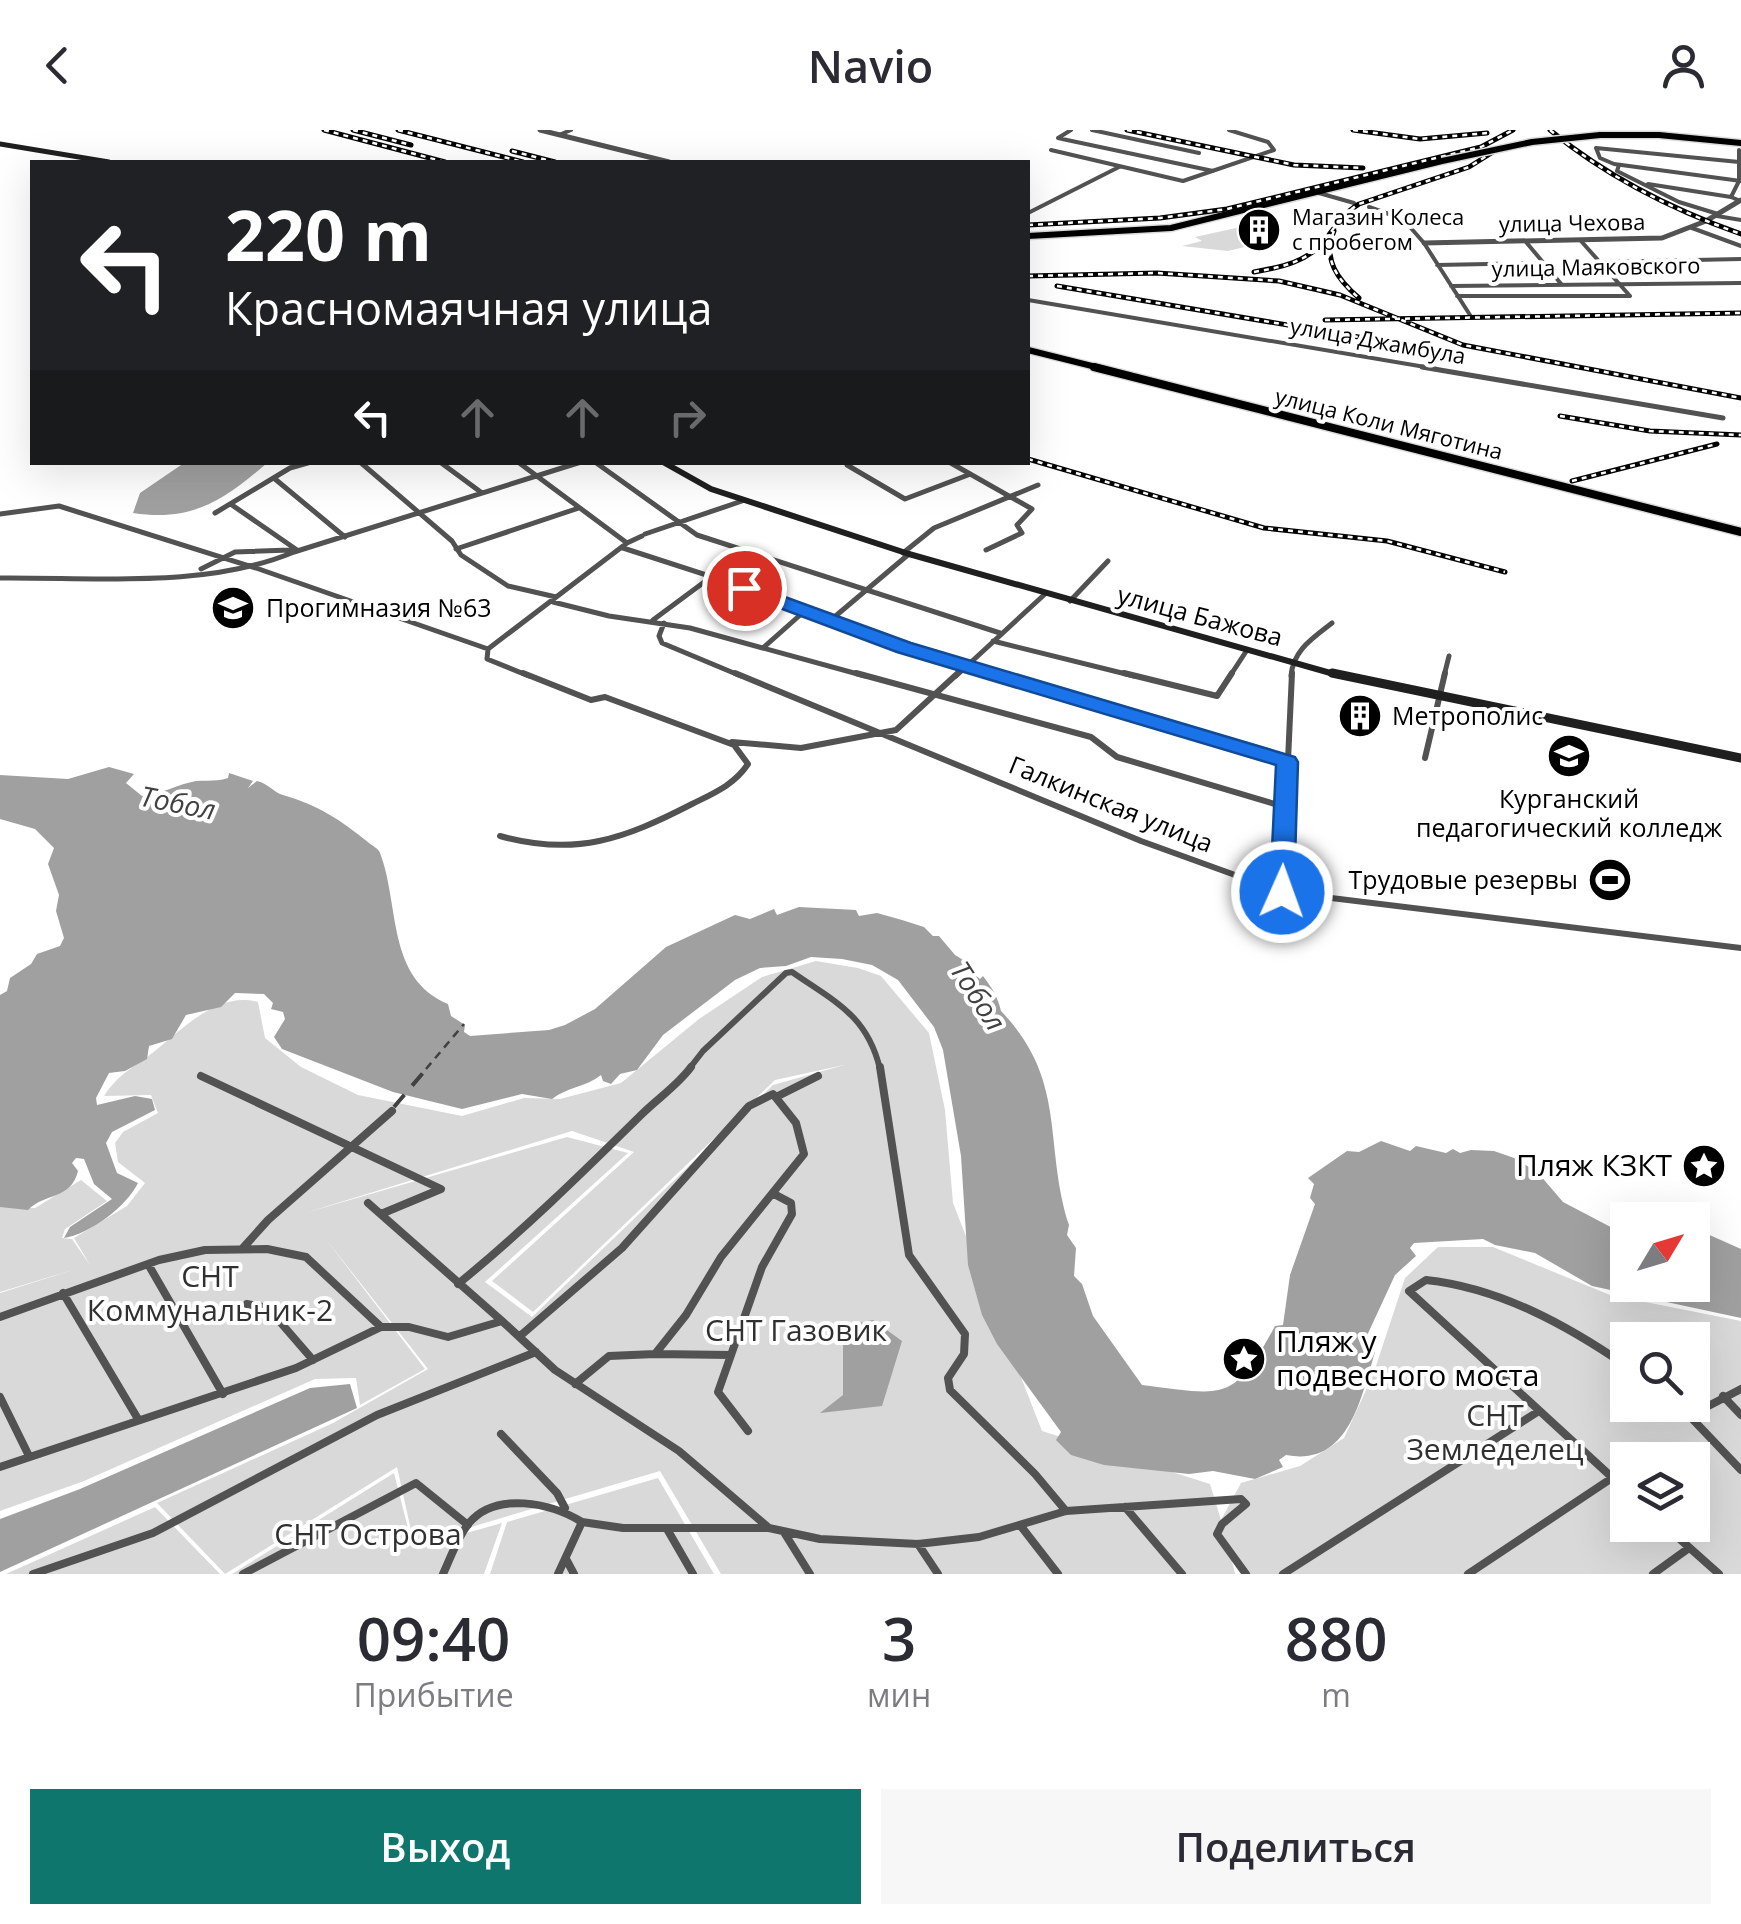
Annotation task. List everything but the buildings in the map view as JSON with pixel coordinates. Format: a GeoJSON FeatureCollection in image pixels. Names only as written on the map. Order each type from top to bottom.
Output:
{"type":"FeatureCollection","features":[{"type":"Feature","properties":{"kind":"main road"},"geometry":{"type":"LineString","coordinates":[[1030,235],[1188,224],[1532,142],[1658,136],[1740,146]]}},
{"type":"Feature","properties":{"kind":"main road"},"geometry":{"type":"LineString","coordinates":[[0,146],[95,160]]}},
{"type":"Feature","properties":{"kind":"main road"},"geometry":{"type":"LineString","coordinates":[[31,151],[77,160]]}},
{"type":"Feature","properties":{"kind":"main road","name":"улица Коли Мяготина"},"geometry":{"type":"LineString","coordinates":[[1030,351],[1741,532]]}},
{"type":"Feature","properties":{"kind":"main road","name":"улица Бажова"},"geometry":{"type":"LineString","coordinates":[[669,465],[702,486],[906,554],[1247,650],[1438,700],[1741,758]]}},
{"type":"Feature","properties":{"kind":"street"},"geometry":{"type":"LineString","coordinates":[[540,130],[661,160]]}},
{"type":"Feature","properties":{"kind":"street"},"geometry":{"type":"LineString","coordinates":[[559,134],[571,130]]}},
{"type":"Feature","properties":{"kind":"street"},"geometry":{"type":"LineString","coordinates":[[1071,130],[1058,138],[1215,171]]}},
{"type":"Feature","properties":{"kind":"street"},"geometry":{"type":"LineString","coordinates":[[1092,130],[1199,153]]}},
{"type":"Feature","properties":{"kind":"street"},"geometry":{"type":"LineString","coordinates":[[1067,140],[1051,150],[1188,181],[1274,150],[1268,142],[1229,130]]}},
{"type":"Feature","properties":{"kind":"street"},"geometry":{"type":"LineString","coordinates":[[1731,196],[1740,181],[1740,146]]}},
{"type":"Feature","properties":{"kind":"street"},"geometry":{"type":"LineString","coordinates":[[1740,164],[1596,148],[1600,158],[1620,165],[1740,181]]}},
{"type":"Feature","properties":{"kind":"street"},"geometry":{"type":"LineString","coordinates":[[1671,172],[1676,155]]}},
{"type":"Feature","properties":{"kind":"street"},"geometry":{"type":"LineString","coordinates":[[1620,165],[1616,170],[1679,202],[1741,220]]}},
{"type":"Feature","properties":{"kind":"street"},"geometry":{"type":"LineString","coordinates":[[1030,212],[1120,167]]}},
{"type":"Feature","properties":{"kind":"street"},"geometry":{"type":"LineString","coordinates":[[1642,184],[1739,200]]}},
{"type":"Feature","properties":{"kind":"street"},"geometry":{"type":"LineString","coordinates":[[1320,194],[1354,203]]}},
{"type":"Feature","properties":{"kind":"street","name":"улица Чехова"},"geometry":{"type":"LineString","coordinates":[[1424,243],[1662,238],[1692,228],[1739,200]]}},
{"type":"Feature","properties":{"kind":"street"},"geometry":{"type":"LineString","coordinates":[[1369,208],[1399,216],[1424,243],[1470,315]]}},
{"type":"Feature","properties":{"kind":"street"},"geometry":{"type":"LineString","coordinates":[[1692,228],[1741,246]]}},
{"type":"Feature","properties":{"kind":"street"},"geometry":{"type":"LineString","coordinates":[[1526,242],[1562,285]]}},
{"type":"Feature","properties":{"kind":"street"},"geometry":{"type":"LineString","coordinates":[[1457,296],[1630,296],[1582,242]]}},
{"type":"Feature","properties":{"kind":"street"},"geometry":{"type":"LineString","coordinates":[[1600,262],[1741,259]]}},
{"type":"Feature","properties":{"kind":"street"},"geometry":{"type":"LineString","coordinates":[[1436,264],[1544,263]]}},
{"type":"Feature","properties":{"kind":"street","name":"улица Маяковского"},"geometry":{"type":"LineString","coordinates":[[1451,286],[1741,283]]}},
{"type":"Feature","properties":{"kind":"street","name":"улица Джамбула"},"geometry":{"type":"LineString","coordinates":[[1030,300],[1723,418]]}},
{"type":"Feature","properties":{"kind":"street"},"geometry":{"type":"LineString","coordinates":[[215,514],[300,465]]}},
{"type":"Feature","properties":{"kind":"street"},"geometry":{"type":"LineString","coordinates":[[363,465],[452,541],[456,549],[508,586],[609,616],[664,623],[1091,737],[1118,757],[1285,806]]}},
{"type":"Feature","properties":{"kind":"street"},"geometry":{"type":"LineString","coordinates":[[444,465],[483,494]]}},
{"type":"Feature","properties":{"kind":"street"},"geometry":{"type":"LineString","coordinates":[[522,465],[625,546],[808,608],[964,667],[1287,762]]}},
{"type":"Feature","properties":{"kind":"street"},"geometry":{"type":"LineString","coordinates":[[0,578],[157,577],[256,568],[298,550],[572,465]]}},
{"type":"Feature","properties":{"kind":"street"},"geometry":{"type":"LineString","coordinates":[[600,465],[697,535],[1000,633]]}},
{"type":"Feature","properties":{"kind":"street"},"geometry":{"type":"LineString","coordinates":[[847,465],[905,499],[970,474]]}},
{"type":"Feature","properties":{"kind":"street"},"geometry":{"type":"LineString","coordinates":[[954,465],[1032,510],[1017,525],[1022,534],[986,550]]}},
{"type":"Feature","properties":{"kind":"street"},"geometry":{"type":"LineString","coordinates":[[275,479],[346,538]]}},
{"type":"Feature","properties":{"kind":"street"},"geometry":{"type":"LineString","coordinates":[[831,619],[934,528],[1038,486]]}},
{"type":"Feature","properties":{"kind":"street"},"geometry":{"type":"LineString","coordinates":[[500,836],[566,848],[605,844],[738,782],[748,764],[734,745],[605,698],[590,700],[487,660],[488,649],[625,546],[644,535],[742,501]]}},
{"type":"Feature","properties":{"kind":"street"},"geometry":{"type":"LineString","coordinates":[[232,505],[298,550]]}},
{"type":"Feature","properties":{"kind":"street"},"geometry":{"type":"LineString","coordinates":[[0,514],[59,506],[256,568],[488,649]]}},
{"type":"Feature","properties":{"kind":"street"},"geometry":{"type":"LineString","coordinates":[[456,549],[580,508]]}},
{"type":"Feature","properties":{"kind":"street"},"geometry":{"type":"LineString","coordinates":[[196,572],[240,552],[298,550]]}},
{"type":"Feature","properties":{"kind":"street"},"geometry":{"type":"LineString","coordinates":[[1070,600],[1108,561]]}},
{"type":"Feature","properties":{"kind":"street"},"geometry":{"type":"LineString","coordinates":[[652,620],[712,577]]}},
{"type":"Feature","properties":{"kind":"street"},"geometry":{"type":"LineString","coordinates":[[721,740],[801,748],[886,734],[934,696],[1045,594]]}},
{"type":"Feature","properties":{"kind":"street"},"geometry":{"type":"LineString","coordinates":[[762,648],[808,608]]}},
{"type":"Feature","properties":{"kind":"street","name":"Галкинская улица"},"geometry":{"type":"LineString","coordinates":[[664,623],[659,636],[662,643],[1142,841],[1282,892],[1741,948]]}},
{"type":"Feature","properties":{"kind":"street"},"geometry":{"type":"LineString","coordinates":[[1282,892],[1292,662],[1305,644],[1332,623]]}},
{"type":"Feature","properties":{"kind":"street"},"geometry":{"type":"LineString","coordinates":[[992,640],[1217,696],[1247,650]]}},
{"type":"Feature","properties":{"kind":"street"},"geometry":{"type":"LineString","coordinates":[[1425,758],[1449,656]]}},
{"type":"Feature","properties":{"kind":"street"},"geometry":{"type":"LineString","coordinates":[[458,1284],[524,1230],[644,1112],[680,1082],[704,1051],[792,972],[852,1013],[874,1043],[885,1090],[909,1255],[965,1334],[964,1354],[948,1378],[950,1390],[1035,1474],[1066,1511]]}},
{"type":"Feature","properties":{"kind":"street"},"geometry":{"type":"LineString","coordinates":[[201,1076],[441,1189],[380,1214]]}},
{"type":"Feature","properties":{"kind":"street"},"geometry":{"type":"LineString","coordinates":[[776,1097],[818,1076]]}},
{"type":"Feature","properties":{"kind":"street"},"geometry":{"type":"LineString","coordinates":[[520,1336],[622,1248],[749,1106],[769,1094],[776,1097],[796,1123],[804,1154],[721,1257],[686,1315],[655,1354]]}},
{"type":"Feature","properties":{"kind":"street"},"geometry":{"type":"LineString","coordinates":[[241,1250],[268,1220],[392,1110]]}},
{"type":"Feature","properties":{"kind":"street"},"geometry":{"type":"LineString","coordinates":[[748,1431],[718,1396],[762,1267],[792,1214],[791,1203],[774,1194]]}},
{"type":"Feature","properties":{"kind":"street"},"geometry":{"type":"LineString","coordinates":[[368,1202],[574,1384],[680,1450],[769,1528]]}},
{"type":"Feature","properties":{"kind":"street"},"geometry":{"type":"LineString","coordinates":[[0,1318],[148,1264],[205,1250],[267,1250],[306,1257],[381,1327]]}},
{"type":"Feature","properties":{"kind":"street"},"geometry":{"type":"LineString","coordinates":[[148,1264],[223,1394]]}},
{"type":"Feature","properties":{"kind":"street"},"geometry":{"type":"LineString","coordinates":[[1610,1357],[1548,1321],[1484,1292],[1435,1280],[1412,1288],[1410,1296],[1610,1476]]}},
{"type":"Feature","properties":{"kind":"street"},"geometry":{"type":"LineString","coordinates":[[63,1293],[138,1419]]}},
{"type":"Feature","properties":{"kind":"street"},"geometry":{"type":"LineString","coordinates":[[247,1304],[268,1308],[314,1360]]}},
{"type":"Feature","properties":{"kind":"street"},"geometry":{"type":"LineString","coordinates":[[0,1467],[223,1394],[314,1360],[381,1327],[448,1337],[502,1321]]}},
{"type":"Feature","properties":{"kind":"street"},"geometry":{"type":"LineString","coordinates":[[33,1574],[153,1533],[377,1415],[536,1352]]}},
{"type":"Feature","properties":{"kind":"street"},"geometry":{"type":"LineString","coordinates":[[574,1384],[609,1356],[731,1354]]}},
{"type":"Feature","properties":{"kind":"street"},"geometry":{"type":"LineString","coordinates":[[1710,1404],[1741,1388]]}},
{"type":"Feature","properties":{"kind":"street"},"geometry":{"type":"LineString","coordinates":[[1723,1396],[1741,1415]]}},
{"type":"Feature","properties":{"kind":"street"},"geometry":{"type":"LineString","coordinates":[[0,1397],[28,1456]]}},
{"type":"Feature","properties":{"kind":"street"},"geometry":{"type":"LineString","coordinates":[[1283,1574],[1539,1411]]}},
{"type":"Feature","properties":{"kind":"street"},"geometry":{"type":"LineString","coordinates":[[1697,1422],[1741,1470]]}},
{"type":"Feature","properties":{"kind":"street"},"geometry":{"type":"LineString","coordinates":[[501,1434],[582,1522],[623,1528],[769,1528],[785,1534],[888,1545],[918,1544],[979,1537],[1066,1511],[1242,1499],[1246,1504],[1222,1524],[1217,1534],[1246,1574]]}},
{"type":"Feature","properties":{"kind":"street"},"geometry":{"type":"LineString","coordinates":[[1468,1574],[1610,1479]]}},
{"type":"Feature","properties":{"kind":"street"},"geometry":{"type":"LineString","coordinates":[[243,1574],[416,1482],[468,1524]]}},
{"type":"Feature","properties":{"kind":"street"},"geometry":{"type":"LineString","coordinates":[[443,1574],[468,1524],[490,1508],[530,1504],[566,1509]]}},
{"type":"Feature","properties":{"kind":"street"},"geometry":{"type":"LineString","coordinates":[[1124,1506],[1182,1574]]}},
{"type":"Feature","properties":{"kind":"street"},"geometry":{"type":"LineString","coordinates":[[558,1574],[582,1522]]}},
{"type":"Feature","properties":{"kind":"street"},"geometry":{"type":"LineString","coordinates":[[1020,1525],[1058,1574]]}},
{"type":"Feature","properties":{"kind":"street"},"geometry":{"type":"LineString","coordinates":[[666,1528],[693,1574]]}},
{"type":"Feature","properties":{"kind":"street"},"geometry":{"type":"LineString","coordinates":[[785,1534],[810,1574]]}},
{"type":"Feature","properties":{"kind":"street"},"geometry":{"type":"LineString","coordinates":[[1683,1542],[1719,1574]]}},
{"type":"Feature","properties":{"kind":"street"},"geometry":{"type":"LineString","coordinates":[[918,1544],[938,1574]]}},
{"type":"Feature","properties":{"kind":"street"},"geometry":{"type":"LineString","coordinates":[[1653,1574],[1690,1548]]}},
{"type":"Feature","properties":{"kind":"street"},"geometry":{"type":"LineString","coordinates":[[565,1558],[574,1574]]}},
{"type":"Feature","properties":{"kind":"green space"},"geometry":{"type":"Polygon","coordinates":[[[1245,226],[1265,242],[1228,251],[1182,246],[1202,241],[1195,237],[1245,226]]]}},
{"type":"Feature","properties":{"kind":"green space"},"geometry":{"type":"Polygon","coordinates":[[[816,961],[881,976],[929,1033],[945,1110],[953,1203],[1042,1431],[1210,1484],[1221,1520],[1241,1483],[1300,1466],[1344,1438],[1373,1375],[1405,1278],[1438,1247],[1493,1247],[1610,1295],[1610,1302],[1645,1302],[1741,1321],[1741,1574],[1244,1574],[1232,1561],[1235,1574],[721,1574],[660,1471],[414,1544],[397,1467],[225,1574],[157,1503],[333,1423],[428,1369],[325,1238],[425,1369],[360,1405],[356,1378],[315,1379],[84,1481],[0,1511],[0,1293],[79,1268],[0,1292],[0,1206],[35,1208],[81,1180],[107,1201],[65,1229],[62,1238],[72,1239],[90,1265],[74,1238],[127,1206],[145,1183],[118,1162],[115,1143],[123,1132],[158,1113],[151,1095],[104,1096],[121,1076],[190,1022],[229,1002],[258,1002],[265,1038],[301,1067],[358,1095],[462,1116],[524,1098],[560,1099],[621,1083],[699,1019],[762,977],[816,961]],[[844,1065],[775,1080],[533,1312],[492,1281],[634,1152],[572,1131],[305,1213],[567,1137],[628,1153],[485,1282],[532,1317],[773,1085],[844,1065]]]}},
{"type":"Feature","properties":{"kind":"green space","name":"СНТ Острова"},"geometry":{"type":"Polygon","coordinates":[[[394,1473],[413,1548],[502,1523],[484,1574],[232,1574],[394,1473]]]}},
{"type":"Feature","properties":{"kind":"green space"},"geometry":{"type":"Polygon","coordinates":[[[658,1478],[714,1574],[490,1574],[507,1522],[658,1478]]]}},
{"type":"Feature","properties":{"kind":"green space","name":"СНТ Острова"},"geometry":{"type":"Polygon","coordinates":[[[155,1507],[220,1574],[6,1574],[155,1507]]]}},
{"type":"Feature","properties":{"kind":"water"},"geometry":{"type":"Polygon","coordinates":[[[181,465],[265,465],[221,498],[190,511],[133,513],[140,493],[181,465]]]}},
{"type":"Feature","properties":{"kind":"water","name":"Тобол"},"geometry":{"type":"Polygon","coordinates":[[[109,767],[134,774],[126,783],[142,796],[196,781],[228,778],[229,773],[253,781],[248,788],[261,782],[349,827],[379,852],[398,938],[414,977],[428,992],[448,1004],[451,1016],[465,1025],[464,1032],[470,1036],[549,1030],[565,1025],[595,1009],[666,947],[735,915],[750,919],[774,909],[777,915],[799,907],[856,910],[859,916],[877,913],[924,927],[973,966],[973,973],[980,979],[983,976],[1001,1011],[1036,1062],[1050,1114],[1069,1225],[1067,1235],[1076,1248],[1074,1276],[1082,1284],[1093,1316],[1142,1385],[1209,1391],[1236,1382],[1248,1370],[1275,1326],[1283,1325],[1290,1275],[1315,1204],[1310,1198],[1314,1184],[1308,1178],[1347,1151],[1359,1152],[1381,1141],[1410,1151],[1416,1146],[1446,1153],[1453,1149],[1460,1153],[1494,1151],[1517,1159],[1539,1174],[1563,1202],[1610,1227],[1610,1290],[1592,1286],[1535,1253],[1483,1239],[1414,1243],[1410,1248],[1416,1256],[1395,1275],[1364,1342],[1375,1352],[1357,1408],[1338,1440],[1325,1450],[1307,1456],[1286,1455],[1279,1460],[1283,1467],[1255,1479],[1213,1471],[1189,1474],[1104,1465],[1071,1455],[1056,1440],[1061,1432],[997,1344],[982,1315],[968,1265],[961,1156],[943,1050],[934,1027],[898,980],[872,965],[811,957],[786,966],[760,968],[735,980],[663,1035],[637,1070],[620,1074],[611,1084],[603,1081],[601,1075],[552,1099],[522,1094],[462,1109],[393,1092],[282,1049],[274,1037],[285,1019],[283,1012],[271,1009],[273,1003],[264,994],[235,993],[221,1007],[186,1015],[172,1039],[149,1046],[147,1059],[125,1071],[109,1073],[96,1098],[97,1105],[135,1096],[152,1099],[155,1110],[112,1132],[106,1143],[117,1173],[138,1183],[107,1218],[64,1238],[70,1227],[112,1199],[94,1184],[84,1159],[76,1158],[72,1163],[78,1171],[63,1192],[28,1210],[0,1207],[0,995],[7,991],[10,978],[31,964],[37,954],[60,946],[64,938],[56,911],[59,895],[48,864],[54,848],[35,829],[0,819],[0,775],[68,779],[109,767]]]}},
{"type":"Feature","properties":{"kind":"water"},"geometry":{"type":"Polygon","coordinates":[[[1710,1235],[1741,1249],[1741,1318],[1666,1302],[1710,1302],[1710,1235]]]}},
{"type":"Feature","properties":{"kind":"water"},"geometry":{"type":"Polygon","coordinates":[[[873,1320],[902,1341],[882,1406],[820,1413],[843,1395],[843,1326],[873,1320]]]}},
{"type":"Feature","properties":{"kind":"water"},"geometry":{"type":"Polygon","coordinates":[[[350,1384],[357,1408],[0,1572],[0,1519],[80,1489],[310,1388],[350,1384]]]}},
{"type":"Feature","properties":{"kind":"ferry route"},"geometry":{"type":"LineString","coordinates":[[426,1069],[464,1024]]}},
{"type":"Feature","properties":{"kind":"ferry route"},"geometry":{"type":"LineString","coordinates":[[394,1107],[428,1067]]}},
{"type":"Feature","properties":{"kind":"railway"},"geometry":{"type":"LineString","coordinates":[[324,130],[437,160]]}},
{"type":"Feature","properties":{"kind":"railway"},"geometry":{"type":"LineString","coordinates":[[353,130],[411,145]]}},
{"type":"Feature","properties":{"kind":"railway"},"geometry":{"type":"LineString","coordinates":[[398,130],[515,160]]}},
{"type":"Feature","properties":{"kind":"railway"},"geometry":{"type":"LineString","coordinates":[[1127,130],[1294,165],[1363,168]]}},
{"type":"Feature","properties":{"kind":"railway"},"geometry":{"type":"LineString","coordinates":[[1353,130],[1420,139],[1487,133]]}},
{"type":"Feature","properties":{"kind":"railway"},"geometry":{"type":"LineString","coordinates":[[1030,225],[1160,218],[1227,209],[1481,147],[1513,130]]}},
{"type":"Feature","properties":{"kind":"railway"},"geometry":{"type":"LineString","coordinates":[[1550,130],[1594,163],[1641,190],[1741,234]]}},
{"type":"Feature","properties":{"kind":"railway"},"geometry":{"type":"LineString","coordinates":[[1254,272],[1311,253],[1359,204],[1469,167],[1501,147]]}},
{"type":"Feature","properties":{"kind":"railway"},"geometry":{"type":"LineString","coordinates":[[512,151],[547,160]]}},
{"type":"Feature","properties":{"kind":"railway"},"geometry":{"type":"LineString","coordinates":[[1334,231],[1331,260],[1359,298]]}},
{"type":"Feature","properties":{"kind":"railway"},"geometry":{"type":"LineString","coordinates":[[1030,276],[1157,273],[1279,281],[1340,295],[1398,319]]}},
{"type":"Feature","properties":{"kind":"railway"},"geometry":{"type":"LineString","coordinates":[[1057,286],[1447,352]]}},
{"type":"Feature","properties":{"kind":"railway"},"geometry":{"type":"LineString","coordinates":[[1398,319],[1741,313]]}},
{"type":"Feature","properties":{"kind":"railway"},"geometry":{"type":"LineString","coordinates":[[1325,320],[1398,319]]}},
{"type":"Feature","properties":{"kind":"railway"},"geometry":{"type":"LineString","coordinates":[[1398,319],[1463,345],[1741,398]]}},
{"type":"Feature","properties":{"kind":"railway"},"geometry":{"type":"LineString","coordinates":[[1560,416],[1650,431],[1741,435]]}},
{"type":"Feature","properties":{"kind":"railway"},"geometry":{"type":"LineString","coordinates":[[1572,481],[1717,444]]}},
{"type":"Feature","properties":{"kind":"railway"},"geometry":{"type":"LineString","coordinates":[[1030,460],[1264,528],[1387,541],[1505,572]]}},
{"type":"Feature","properties":{"kind":"place","name":"Магазин Колеса с пробегом"},"geometry":{"type":"Point","coordinates":[1259,230]}},
{"type":"Feature","properties":{"kind":"place","name":"Прогимназия №63"},"geometry":{"type":"Point","coordinates":[233,608]}},
{"type":"Feature","properties":{"kind":"place","name":"Метрополис"},"geometry":{"type":"Point","coordinates":[1360,716]}},
{"type":"Feature","properties":{"kind":"place","name":"Курганский педагогический колледж"},"geometry":{"type":"Point","coordinates":[1569,756]}},
{"type":"Feature","properties":{"kind":"place","name":"Трудовые резервы"},"geometry":{"type":"Point","coordinates":[1610,880]}},
{"type":"Feature","properties":{"kind":"place","name":"Пляж КЗКТ"},"geometry":{"type":"Point","coordinates":[1704,1166]}},
{"type":"Feature","properties":{"kind":"place","name":"Пляж у подвесного моста"},"geometry":{"type":"Point","coordinates":[1244,1359]}},
{"type":"Feature","properties":{"kind":"route"},"geometry":{"type":"LineString","coordinates":[[744,588],[808,608],[904,648],[1287,762],[1282,892]]}},
{"type":"Feature","properties":{"kind":"park label","name":"СНТ Коммунальник-2"},"geometry":{"type":"Point","coordinates":[210,1294]}},
{"type":"Feature","properties":{"kind":"park label","name":"СНТ Газовик"},"geometry":{"type":"Point","coordinates":[796,1331]}},
{"type":"Feature","properties":{"kind":"park label","name":"СНТ Земледелец"},"geometry":{"type":"Point","coordinates":[1495,1433]}}]}
